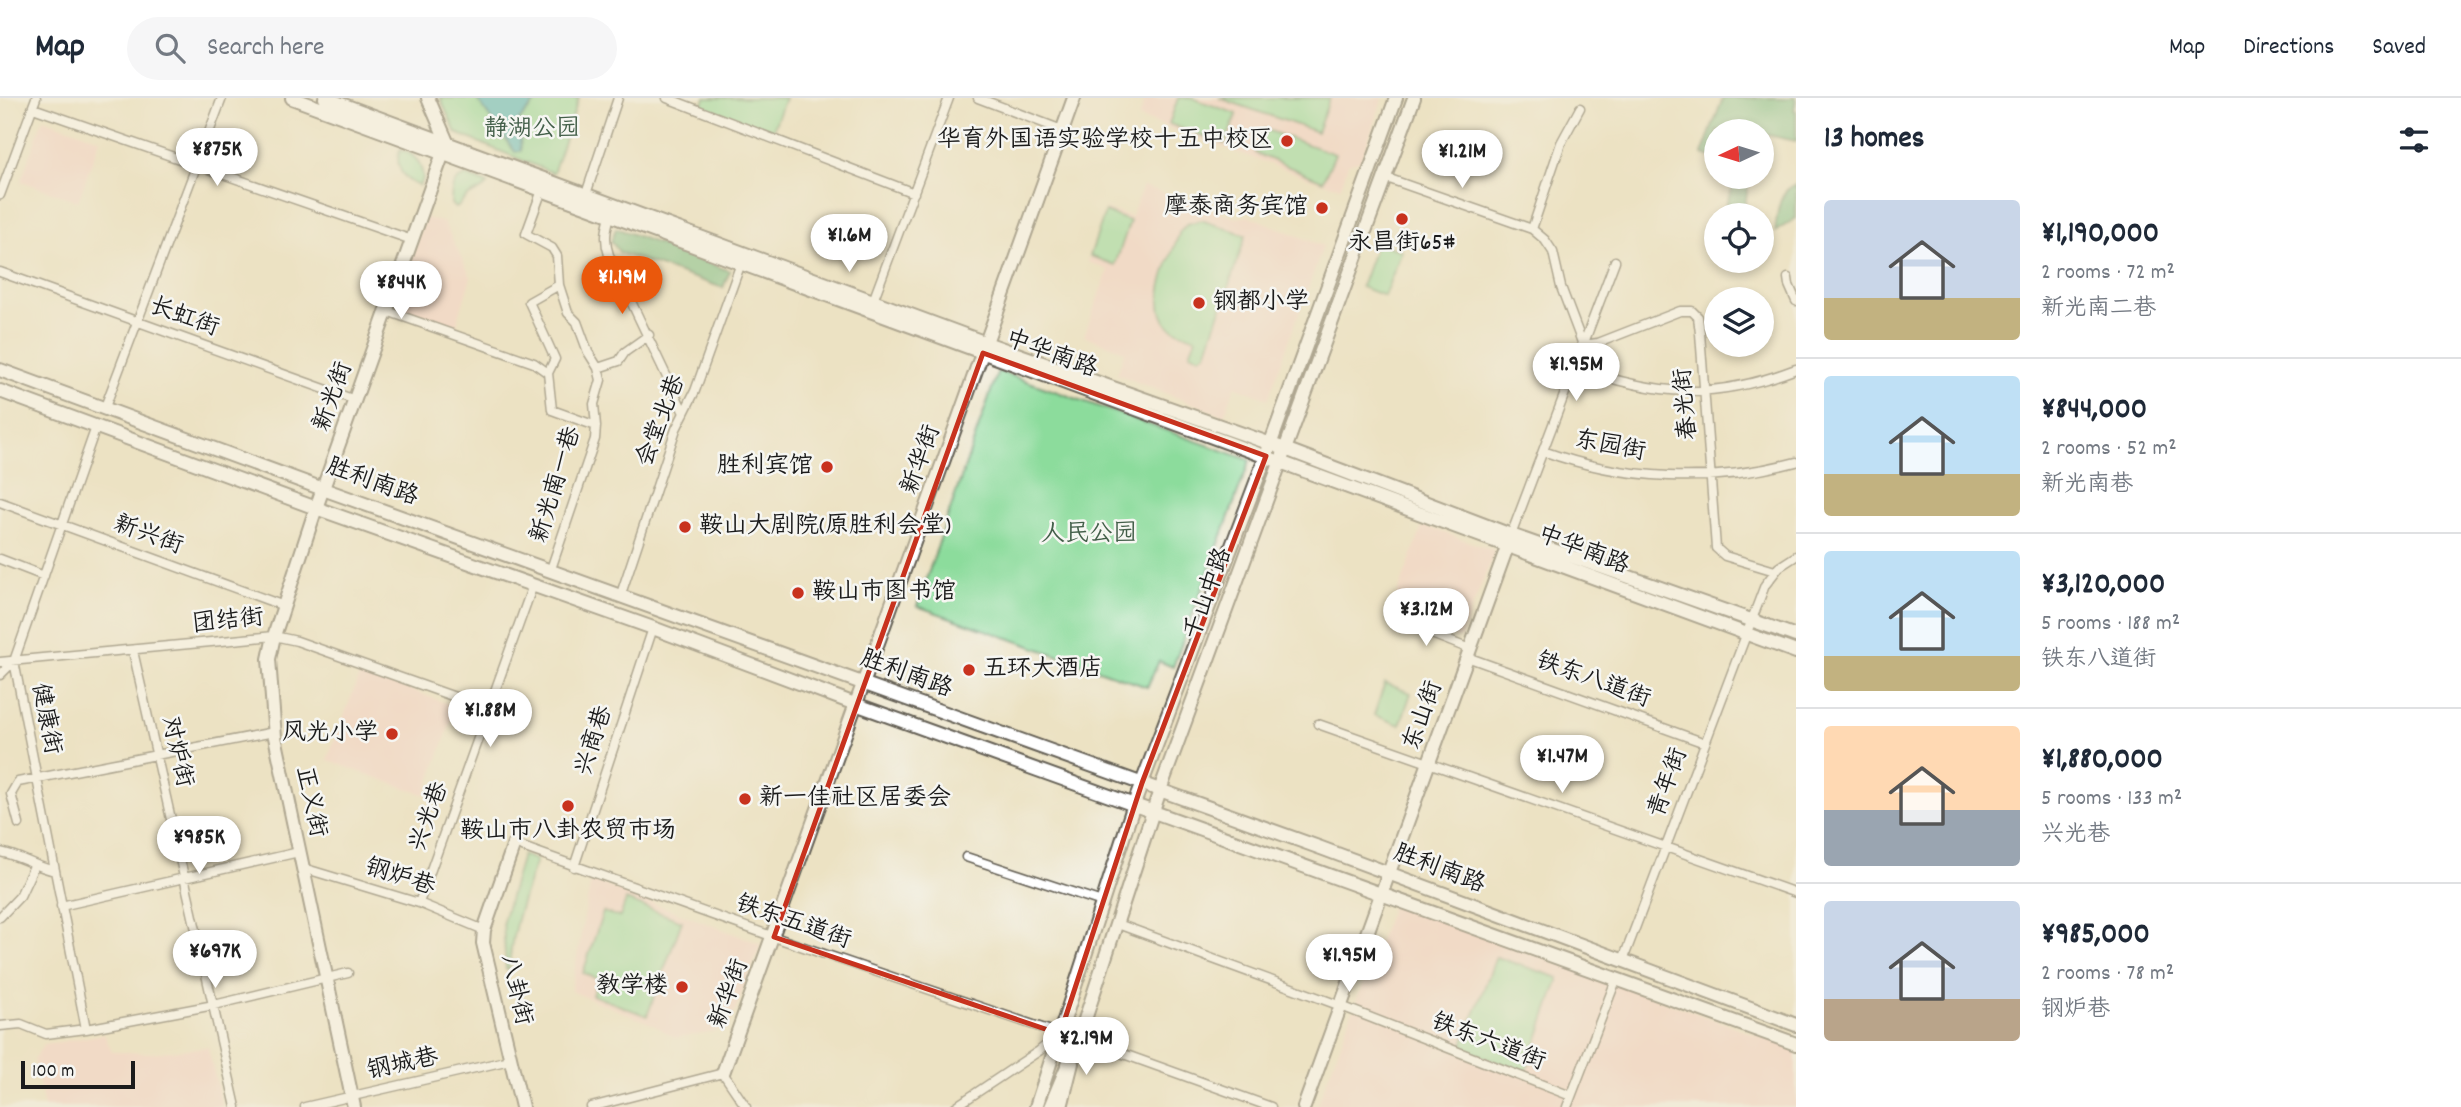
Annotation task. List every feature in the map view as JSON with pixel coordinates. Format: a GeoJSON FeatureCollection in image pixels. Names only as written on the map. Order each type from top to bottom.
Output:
{"type":"FeatureCollection","features":[{"type":"Feature","properties":{"kind":"main road","name":"中华南路"},"geometry":{"type":"LineString","coordinates":[[292,98],[446,147],[542,190],[610,216],[985,348]]}},
{"type":"Feature","properties":{"kind":"main road"},"geometry":{"type":"LineString","coordinates":[[325,98],[417,131],[446,147],[586,194],[873,301],[985,348],[1509,540],[1796,636]]}},
{"type":"Feature","properties":{"kind":"main road"},"geometry":{"type":"LineString","coordinates":[[428,98],[446,147]]}},
{"type":"Feature","properties":{"kind":"main road","name":"新华街"},"geometry":{"type":"LineString","coordinates":[[723,1073],[1074,98]]}},
{"type":"Feature","properties":{"kind":"main road","name":"千山中路"},"geometry":{"type":"LineString","coordinates":[[1033,1107],[1060,1034],[1134,804],[1269,450],[1396,98]]}},
{"type":"Feature","properties":{"kind":"main road","name":"千山中路"},"geometry":{"type":"LineString","coordinates":[[1050,1107],[1079,1038],[1160,790],[1414,98]]}},
{"type":"Feature","properties":{"kind":"main road","name":"新光街"},"geometry":{"type":"LineString","coordinates":[[316,508],[446,147]]}},
{"type":"Feature","properties":{"kind":"main road","name":"胜利南路"},"geometry":{"type":"LineString","coordinates":[[0,370],[1142,783],[1796,1024]]}},
{"type":"Feature","properties":{"kind":"main road","name":"胜利南路"},"geometry":{"type":"LineString","coordinates":[[0,391],[1796,1044]]}},
{"type":"Feature","properties":{"kind":"main road","name":"正义街"},"geometry":{"type":"LineString","coordinates":[[316,508],[274,636],[269,670],[274,732],[353,1102]]}},
{"type":"Feature","properties":{"kind":"main road","name":"中华南路"},"geometry":{"type":"LineString","coordinates":[[1509,540],[1796,652]]}},
{"type":"Feature","properties":{"kind":"main road","name":"东山街"},"geometry":{"type":"LineString","coordinates":[[1304,1107],[1509,540]]}},
{"type":"Feature","properties":{"kind":"main road","name":"八卦街"},"geometry":{"type":"LineString","coordinates":[[514,844],[484,930],[485,957],[522,1107]]}},
{"type":"Feature","properties":{"kind":"main road"},"geometry":{"type":"LineString","coordinates":[[1061,1107],[1079,1038]]}},
{"type":"Feature","properties":{"kind":"street"},"geometry":{"type":"LineString","coordinates":[[0,195],[36,98]]}},
{"type":"Feature","properties":{"kind":"street"},"geometry":{"type":"LineString","coordinates":[[105,408],[222,98]]}},
{"type":"Feature","properties":{"kind":"street"},"geometry":{"type":"LineString","coordinates":[[586,194],[618,98]]}},
{"type":"Feature","properties":{"kind":"street"},"geometry":{"type":"LineString","coordinates":[[667,98],[914,193]]}},
{"type":"Feature","properties":{"kind":"street"},"geometry":{"type":"LineString","coordinates":[[873,301],[949,98]]}},
{"type":"Feature","properties":{"kind":"street"},"geometry":{"type":"LineString","coordinates":[[978,98],[1062,130]]}},
{"type":"Feature","properties":{"kind":"street"},"geometry":{"type":"LineString","coordinates":[[33,108],[412,240]]}},
{"type":"Feature","properties":{"kind":"street"},"geometry":{"type":"LineString","coordinates":[[1532,229],[1561,143],[1580,108]]}},
{"type":"Feature","properties":{"kind":"street"},"geometry":{"type":"LineString","coordinates":[[1384,177],[1532,229],[1545,240],[1553,252],[1560,287],[1583,345]]}},
{"type":"Feature","properties":{"kind":"street"},"geometry":{"type":"LineString","coordinates":[[542,190],[526,234],[552,248],[557,256],[559,285],[568,313],[576,322],[588,352],[598,368],[619,361],[625,352],[649,335]]}},
{"type":"Feature","properties":{"kind":"street"},"geometry":{"type":"LineString","coordinates":[[610,216],[605,232],[605,244],[684,413]]}},
{"type":"Feature","properties":{"kind":"street","name":"东山街"},"geometry":{"type":"LineString","coordinates":[[1509,540],[1615,261]]}},
{"type":"Feature","properties":{"kind":"street","name":"会堂北巷"},"geometry":{"type":"LineString","coordinates":[[621,594],[676,429],[695,391],[741,263]]}},
{"type":"Feature","properties":{"kind":"street","name":"长虹街"},"geometry":{"type":"LineString","coordinates":[[0,272],[355,400]]}},
{"type":"Feature","properties":{"kind":"street"},"geometry":{"type":"LineString","coordinates":[[1788,278],[1796,301]]}},
{"type":"Feature","properties":{"kind":"street"},"geometry":{"type":"LineString","coordinates":[[559,285],[529,302],[555,359],[548,373],[552,410],[596,426]]}},
{"type":"Feature","properties":{"kind":"street"},"geometry":{"type":"LineString","coordinates":[[387,311],[534,363],[548,373]]}},
{"type":"Feature","properties":{"kind":"street","name":"春光街"},"geometry":{"type":"LineString","coordinates":[[1583,345],[1598,343],[1680,311],[1692,311],[1698,317],[1716,548],[1725,556],[1775,571]]}},
{"type":"Feature","properties":{"kind":"street"},"geometry":{"type":"LineString","coordinates":[[1574,367],[1610,380],[1685,392],[1734,389],[1796,369]]}},
{"type":"Feature","properties":{"kind":"street","name":"新光南一巷"},"geometry":{"type":"LineString","coordinates":[[551,569],[595,439],[594,404],[601,380],[598,368]]}},
{"type":"Feature","properties":{"kind":"street","name":"健康街"},"geometry":{"type":"LineString","coordinates":[[86,1029],[14,661],[96,427]]}},
{"type":"Feature","properties":{"kind":"street","name":"东园街"},"geometry":{"type":"LineString","coordinates":[[1543,451],[1593,467],[1630,474],[1712,476],[1756,471],[1796,462]]}},
{"type":"Feature","properties":{"kind":"street","name":"新兴街"},"geometry":{"type":"LineString","coordinates":[[0,502],[284,606]]}},
{"type":"Feature","properties":{"kind":"street"},"geometry":{"type":"LineString","coordinates":[[1775,571],[1796,556]]}},
{"type":"Feature","properties":{"kind":"street"},"geometry":{"type":"LineString","coordinates":[[0,559],[44,576]]}},
{"type":"Feature","properties":{"kind":"street","name":"青年街"},"geometry":{"type":"LineString","coordinates":[[1623,960],[1751,620],[1765,585],[1775,571]]}},
{"type":"Feature","properties":{"kind":"street","name":"兴光巷"},"geometry":{"type":"LineString","coordinates":[[419,903],[533,585]]}},
{"type":"Feature","properties":{"kind":"street","name":"铁东八道街"},"geometry":{"type":"LineString","coordinates":[[1393,619],[1469,653],[1704,743]]}},
{"type":"Feature","properties":{"kind":"street","name":"兴商巷"},"geometry":{"type":"LineString","coordinates":[[574,867],[653,628]]}},
{"type":"Feature","properties":{"kind":"street","name":"团结街"},"geometry":{"type":"LineString","coordinates":[[0,662],[274,636],[297,641],[489,709]]}},
{"type":"Feature","properties":{"kind":"street","name":"对炉街"},"geometry":{"type":"LineString","coordinates":[[133,651],[236,1107]]}},
{"type":"Feature","properties":{"kind":"street"},"geometry":{"type":"LineString","coordinates":[[0,675],[14,661]]}},
{"type":"Feature","properties":{"kind":"street"},"geometry":{"type":"LineString","coordinates":[[1318,724],[1796,893]]}},
{"type":"Feature","properties":{"kind":"street"},"geometry":{"type":"LineString","coordinates":[[19,824],[11,794],[18,782],[274,732]]}},
{"type":"Feature","properties":{"kind":"street","name":"铁东五道街"},"geometry":{"type":"LineString","coordinates":[[514,844],[774,937],[1060,1034]]}},
{"type":"Feature","properties":{"kind":"street"},"geometry":{"type":"LineString","coordinates":[[0,852],[18,856],[34,866],[55,871]]}},
{"type":"Feature","properties":{"kind":"street"},"geometry":{"type":"LineString","coordinates":[[61,906],[299,852]]}},
{"type":"Feature","properties":{"kind":"street"},"geometry":{"type":"LineString","coordinates":[[966,857],[1102,902]]}},
{"type":"Feature","properties":{"kind":"street"},"geometry":{"type":"LineString","coordinates":[[0,917],[19,896],[34,866]]}},
{"type":"Feature","properties":{"kind":"street","name":"钢炉巷"},"geometry":{"type":"LineString","coordinates":[[303,868],[419,903],[484,930]]}},
{"type":"Feature","properties":{"kind":"street","name":"铁东六道街"},"geometry":{"type":"LineString","coordinates":[[1115,923],[1341,1006],[1571,1096]]}},
{"type":"Feature","properties":{"kind":"street"},"geometry":{"type":"LineString","coordinates":[[0,1026],[21,1024],[46,1034],[86,1029],[214,1005],[348,973]]}},
{"type":"Feature","properties":{"kind":"street"},"geometry":{"type":"LineString","coordinates":[[1567,1107],[1616,980]]}},
{"type":"Feature","properties":{"kind":"street"},"geometry":{"type":"LineString","coordinates":[[956,1107],[1060,1034]]}},
{"type":"Feature","properties":{"kind":"street"},"geometry":{"type":"LineString","coordinates":[[1079,1038],[1271,1107]]}},
{"type":"Feature","properties":{"kind":"street","name":"钢城巷"},"geometry":{"type":"LineString","coordinates":[[304,1107],[353,1102],[510,1060]]}},
{"type":"Feature","properties":{"kind":"street"},"geometry":{"type":"LineString","coordinates":[[591,1107],[723,1073],[746,1107]]}},
{"type":"Feature","properties":{"kind":"highlighted area"},"geometry":{"type":"Polygon","coordinates":[[[983,353],[1266,456],[1142,783],[1060,1034],[774,937],[983,353]]]}},
{"type":"Feature","properties":{"kind":"shaded area","name":"华育外国语实验学校十五中校区"},"geometry":{"type":"Polygon","coordinates":[[[1146,98],[1383,98],[1361,160],[1348,164],[1341,187],[1320,182],[1139,117],[1146,98]]]}},
{"type":"Feature","properties":{"kind":"shaded area"},"geometry":{"type":"Polygon","coordinates":[[[43,119],[100,139],[78,201],[21,181],[43,119]]]}},
{"type":"Feature","properties":{"kind":"shaded area","name":"钢都小学"},"geometry":{"type":"Polygon","coordinates":[[[1143,186],[1236,218],[1249,216],[1323,246],[1268,399],[1235,386],[1224,416],[1117,374],[1125,351],[1084,336],[1108,270],[1088,262],[1106,209],[1131,217],[1143,186]]]}},
{"type":"Feature","properties":{"kind":"shaded area"},"geometry":{"type":"Polygon","coordinates":[[[424,217],[444,223],[471,277],[455,330],[395,309],[424,217]]]}},
{"type":"Feature","properties":{"kind":"shaded area"},"geometry":{"type":"Polygon","coordinates":[[[1423,525],[1495,551],[1460,638],[1391,612],[1423,525]]]}},
{"type":"Feature","properties":{"kind":"shaded area","name":"风光小学"},"geometry":{"type":"Polygon","coordinates":[[[361,671],[456,707],[425,795],[327,760],[361,671]]]}},
{"type":"Feature","properties":{"kind":"shaded area"},"geometry":{"type":"Polygon","coordinates":[[[591,880],[761,944],[728,1029],[676,1038],[652,1024],[571,991],[591,880]]]}},
{"type":"Feature","properties":{"kind":"shaded area"},"geometry":{"type":"Polygon","coordinates":[[[1393,903],[1796,1049],[1796,1107],[1317,1107],[1393,903]]]}},
{"type":"Feature","properties":{"kind":"shaded area"},"geometry":{"type":"Polygon","coordinates":[[[104,1034],[112,1052],[150,1053],[208,1047],[222,1107],[44,1107],[34,1058],[44,1045],[104,1034]]]}},
{"type":"Feature","properties":{"kind":"green space","name":"静湖公园"},"geometry":{"type":"Polygon","coordinates":[[[440,98],[579,98],[553,173],[456,133],[440,98]]]}},
{"type":"Feature","properties":{"kind":"green space"},"geometry":{"type":"Polygon","coordinates":[[[705,98],[785,98],[772,133],[701,108],[705,98]]]}},
{"type":"Feature","properties":{"kind":"green space"},"geometry":{"type":"Polygon","coordinates":[[[1178,98],[1192,98],[1237,114],[1225,144],[1169,124],[1178,98]]]}},
{"type":"Feature","properties":{"kind":"green space"},"geometry":{"type":"Polygon","coordinates":[[[1219,98],[1330,98],[1317,132],[1219,98]]]}},
{"type":"Feature","properties":{"kind":"green space"},"geometry":{"type":"Polygon","coordinates":[[[1723,98],[1796,98],[1796,141],[1774,136],[1774,119],[1715,119],[1723,98]]]}},
{"type":"Feature","properties":{"kind":"green space"},"geometry":{"type":"Polygon","coordinates":[[[1264,129],[1335,154],[1323,181],[1255,153],[1264,129]]]}},
{"type":"Feature","properties":{"kind":"green space"},"geometry":{"type":"Polygon","coordinates":[[[400,150],[410,154],[419,164],[423,179],[419,186],[401,172],[398,162],[400,150]]]}},
{"type":"Feature","properties":{"kind":"green space"},"geometry":{"type":"Polygon","coordinates":[[[467,176],[488,184],[455,208],[451,204],[453,186],[467,176]]]}},
{"type":"Feature","properties":{"kind":"green space"},"geometry":{"type":"Polygon","coordinates":[[[1796,184],[1796,218],[1775,232],[1782,198],[1790,187],[1796,184]]]}},
{"type":"Feature","properties":{"kind":"green space"},"geometry":{"type":"Polygon","coordinates":[[[1732,189],[1748,189],[1745,203],[1727,203],[1732,189]]]}},
{"type":"Feature","properties":{"kind":"green space"},"geometry":{"type":"Polygon","coordinates":[[[1105,212],[1130,221],[1115,265],[1090,256],[1105,212]]]}},
{"type":"Feature","properties":{"kind":"green space"},"geometry":{"type":"Polygon","coordinates":[[[1201,220],[1246,235],[1206,353],[1200,357],[1190,353],[1196,338],[1169,326],[1162,314],[1160,303],[1163,278],[1180,231],[1187,224],[1201,220]]]}},
{"type":"Feature","properties":{"kind":"green space"},"geometry":{"type":"Polygon","coordinates":[[[616,228],[730,271],[723,288],[620,253],[611,241],[616,228]]]}},
{"type":"Feature","properties":{"kind":"green space"},"geometry":{"type":"Polygon","coordinates":[[[1377,242],[1402,251],[1384,296],[1361,287],[1377,242]]]}},
{"type":"Feature","properties":{"kind":"green space","name":"人民公园"},"geometry":{"type":"Polygon","coordinates":[[[998,371],[1250,460],[1173,667],[1159,661],[1147,687],[917,606],[998,371]]]}},
{"type":"Feature","properties":{"kind":"green space"},"geometry":{"type":"Polygon","coordinates":[[[1385,683],[1411,693],[1400,725],[1374,715],[1385,683]]]}},
{"type":"Feature","properties":{"kind":"green space"},"geometry":{"type":"Polygon","coordinates":[[[522,855],[536,860],[515,927],[509,970],[506,970],[503,921],[522,855]]]}},
{"type":"Feature","properties":{"kind":"green space"},"geometry":{"type":"Polygon","coordinates":[[[626,900],[682,921],[647,1016],[592,995],[598,979],[583,973],[603,912],[620,917],[626,900]]]}},
{"type":"Feature","properties":{"kind":"green space"},"geometry":{"type":"Polygon","coordinates":[[[1496,957],[1559,978],[1526,1073],[1461,1049],[1496,957]]]}},
{"type":"Feature","properties":{"kind":"water"},"geometry":{"type":"Polygon","coordinates":[[[476,98],[534,98],[534,104],[519,120],[521,151],[515,152],[476,98]]]}},
{"type":"Feature","properties":{"kind":"place","name":"华育外国语实验学校十五中校区"},"geometry":{"type":"Point","coordinates":[1287,141]}},
{"type":"Feature","properties":{"kind":"place","name":"摩泰商务宾馆"},"geometry":{"type":"Point","coordinates":[1322,208]}},
{"type":"Feature","properties":{"kind":"place","name":"永昌街65#"},"geometry":{"type":"Point","coordinates":[1402,219]}},
{"type":"Feature","properties":{"kind":"place","name":"钢都小学"},"geometry":{"type":"Point","coordinates":[1199,303]}},
{"type":"Feature","properties":{"kind":"place","name":"胜利宾馆"},"geometry":{"type":"Point","coordinates":[827,467]}},
{"type":"Feature","properties":{"kind":"place","name":"鞍山大剧院(原胜利会堂)"},"geometry":{"type":"Point","coordinates":[685,527]}},
{"type":"Feature","properties":{"kind":"place","name":"鞍山市图书馆"},"geometry":{"type":"Point","coordinates":[798,593]}},
{"type":"Feature","properties":{"kind":"place","name":"五环大酒店"},"geometry":{"type":"Point","coordinates":[969,670]}},
{"type":"Feature","properties":{"kind":"place","name":"风光小学"},"geometry":{"type":"Point","coordinates":[392,734]}},
{"type":"Feature","properties":{"kind":"place","name":"新一佳社区居委会"},"geometry":{"type":"Point","coordinates":[745,799]}},
{"type":"Feature","properties":{"kind":"place","name":"鞍山市八卦农贸市场"},"geometry":{"type":"Point","coordinates":[568,806]}},
{"type":"Feature","properties":{"kind":"place","name":"教学楼"},"geometry":{"type":"Point","coordinates":[682,987]}}]}
